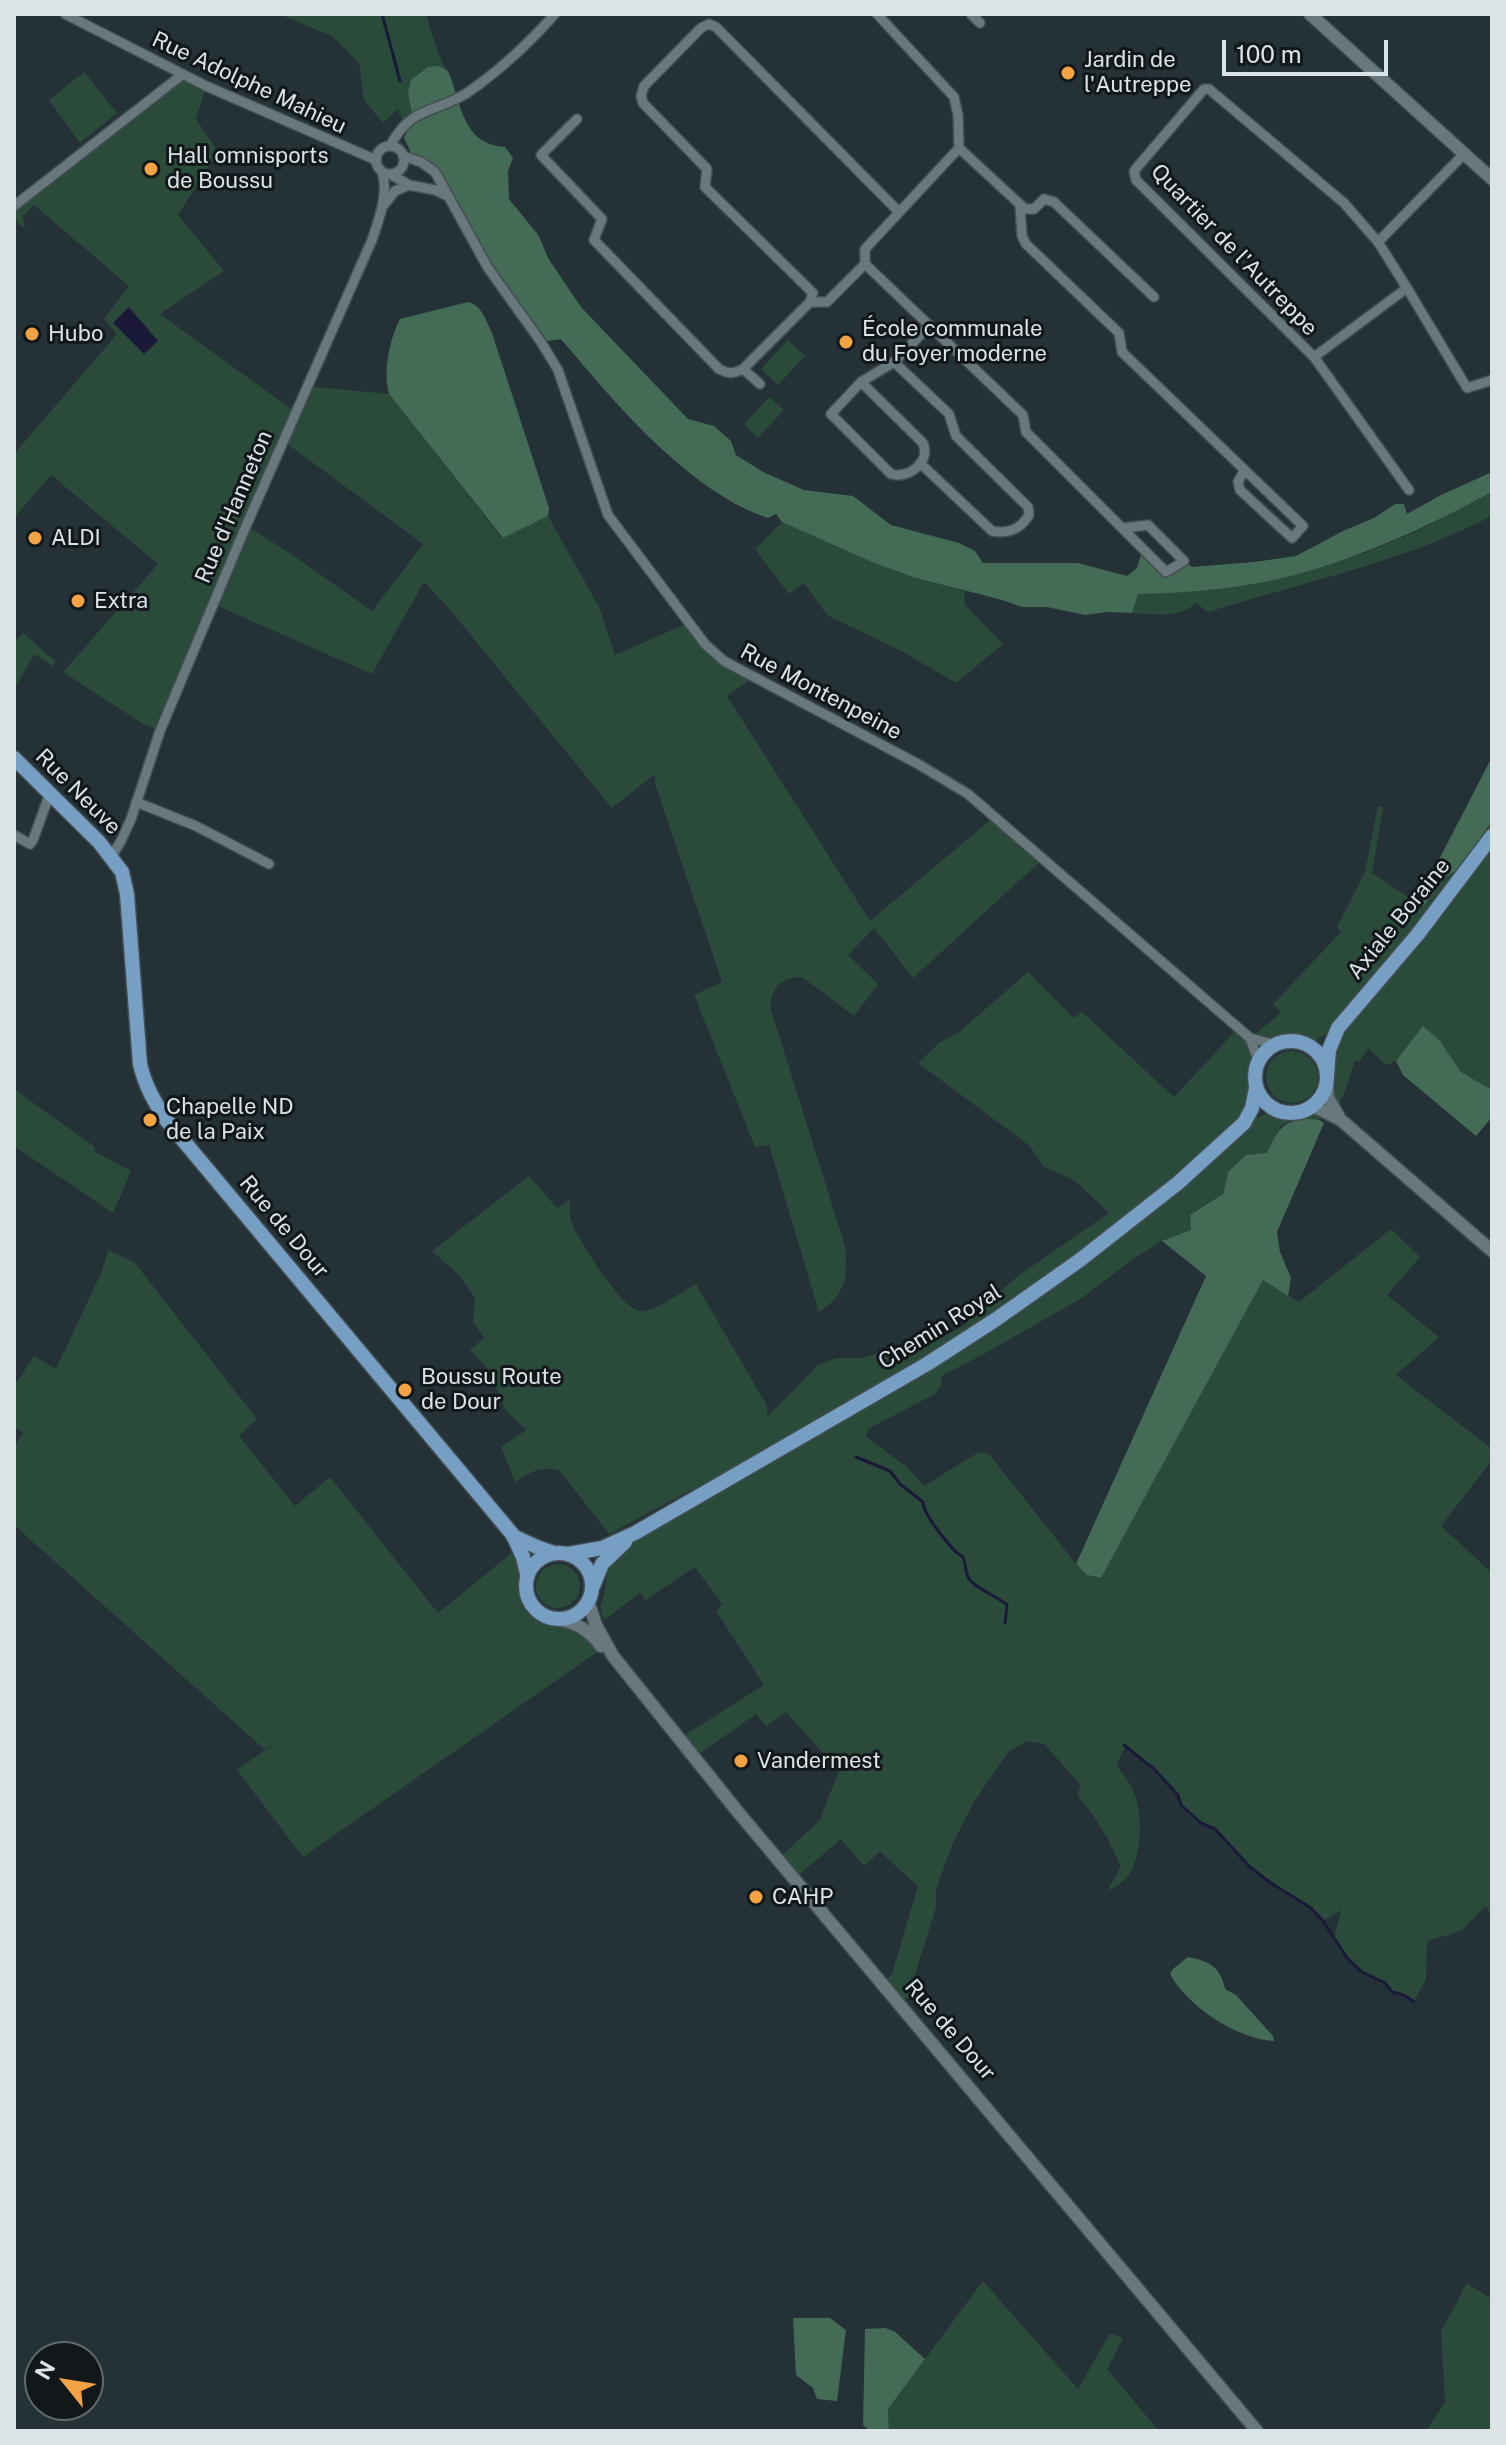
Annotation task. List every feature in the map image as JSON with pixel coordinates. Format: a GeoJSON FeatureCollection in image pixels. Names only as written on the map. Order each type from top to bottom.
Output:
{"type":"FeatureCollection","features":[{"type":"Feature","properties":{"kind":"main road"},"geometry":{"type":"LineString","coordinates":[[1310,14],[1492,179]]}},
{"type":"Feature","properties":{"kind":"main road","name":"Rue Neuve"},"geometry":{"type":"LineString","coordinates":[[14,758],[111,857]]}},
{"type":"Feature","properties":{"kind":"main road","name":"Axiale Boraine"},"geometry":{"type":"LineString","coordinates":[[1327,1080],[1329,1050],[1338,1028],[1418,934],[1492,836]]}},
{"type":"Feature","properties":{"kind":"main road","name":"Rue de Dour"},"geometry":{"type":"LineString","coordinates":[[111,857],[124,878],[140,1064],[154,1102],[513,1535],[527,1574]]}},
{"type":"Feature","properties":{"kind":"main road","name":"Axiale Boraine"},"geometry":{"type":"LineString","coordinates":[[1307,1044],[1338,1028]]}},
{"type":"Feature","properties":{"kind":"main road"},"geometry":{"type":"LineString","coordinates":[[1327,1080],[1319,1100],[1313,1106],[1295,1113],[1277,1111],[1261,1098],[1256,1088],[1255,1069],[1258,1060],[1273,1044],[1296,1040],[1307,1044],[1321,1057],[1327,1080],[1328,1098],[1341,1120]]}},
{"type":"Feature","properties":{"kind":"main road","name":"Chemin Royal"},"geometry":{"type":"LineString","coordinates":[[561,1553],[602,1548],[635,1533],[927,1364],[995,1320],[1127,1225],[1244,1123],[1252,1108],[1256,1088]]}},
{"type":"Feature","properties":{"kind":"main road"},"geometry":{"type":"LineString","coordinates":[[1313,1106],[1341,1120],[1492,1251]]}},
{"type":"Feature","properties":{"kind":"main road","name":"Chemin Royal"},"geometry":{"type":"LineString","coordinates":[[1244,1123],[1277,1111]]}},
{"type":"Feature","properties":{"kind":"main road","name":"Chemin Royal"},"geometry":{"type":"LineString","coordinates":[[590,1596],[602,1564],[635,1533]]}},
{"type":"Feature","properties":{"kind":"main road","name":"Rue de Dour"},"geometry":{"type":"LineString","coordinates":[[513,1535],[561,1553]]}},
{"type":"Feature","properties":{"kind":"main road"},"geometry":{"type":"LineString","coordinates":[[561,1553],[584,1564],[592,1581],[590,1596],[596,1625],[613,1656],[585,1629],[575,1623],[546,1617],[530,1603],[526,1593],[527,1574],[538,1560],[561,1553]]}},
{"type":"Feature","properties":{"kind":"main road"},"geometry":{"type":"LineString","coordinates":[[557,1619],[575,1615],[590,1596]]}},
{"type":"Feature","properties":{"kind":"main road","name":"Rue de Dour"},"geometry":{"type":"LineString","coordinates":[[613,1656],[897,2003],[1257,2431]]}},
{"type":"Feature","properties":{"kind":"street","name":"Rue Adolphe Mahieu"},"geometry":{"type":"LineString","coordinates":[[65,14],[256,109],[376,160]]}},
{"type":"Feature","properties":{"kind":"street"},"geometry":{"type":"LineString","coordinates":[[447,198],[435,190],[409,185],[386,173],[376,160],[379,152],[390,146],[399,130],[413,117],[457,100],[473,89],[513,56],[555,14]]}},
{"type":"Feature","properties":{"kind":"street"},"geometry":{"type":"LineString","coordinates":[[877,14],[954,97],[959,148],[1020,206],[1030,210],[1044,199],[1054,202],[1154,297]]}},
{"type":"Feature","properties":{"kind":"street"},"geometry":{"type":"LineString","coordinates":[[971,14],[980,23]]}},
{"type":"Feature","properties":{"kind":"street"},"geometry":{"type":"LineString","coordinates":[[577,119],[541,155],[602,219],[594,240],[719,369],[729,373],[743,369],[810,302],[813,293],[705,187],[707,169],[643,103],[641,96],[644,86],[701,28],[709,24],[716,27],[899,212]]}},
{"type":"Feature","properties":{"kind":"street"},"geometry":{"type":"LineString","coordinates":[[14,206],[183,74]]}},
{"type":"Feature","properties":{"kind":"street","name":"Quartier de l'Autreppe"},"geometry":{"type":"LineString","coordinates":[[1409,490],[1314,357],[1136,180],[1134,171],[1204,89],[1209,89],[1344,203],[1378,242],[1467,388],[1492,380]]}},
{"type":"Feature","properties":{"kind":"street"},"geometry":{"type":"LineString","coordinates":[[386,173],[400,169],[403,156],[398,149],[390,146]]}},
{"type":"Feature","properties":{"kind":"street"},"geometry":{"type":"LineString","coordinates":[[959,148],[865,249],[865,264],[1023,415],[1026,432],[1166,572],[1184,561],[1148,525],[1123,528]]}},
{"type":"Feature","properties":{"kind":"street"},"geometry":{"type":"LineString","coordinates":[[1378,242],[1464,154]]}},
{"type":"Feature","properties":{"kind":"street","name":"Rue Montenpeine"},"geometry":{"type":"LineString","coordinates":[[403,156],[421,162],[435,172],[488,268],[554,362],[608,515],[705,644],[724,661],[918,764],[968,794],[1250,1038],[1273,1044]]}},
{"type":"Feature","properties":{"kind":"street","name":"Rue d'Hanneton"},"geometry":{"type":"LineString","coordinates":[[111,857],[121,841],[176,693],[282,440],[372,240],[382,208],[386,173]]}},
{"type":"Feature","properties":{"kind":"street"},"geometry":{"type":"LineString","coordinates":[[382,208],[395,191],[409,185]]}},
{"type":"Feature","properties":{"kind":"street"},"geometry":{"type":"LineString","coordinates":[[1020,206],[1022,236],[1026,244],[1119,333],[1122,352],[1303,526],[1292,538],[1240,490],[1238,482],[1244,471]]}},
{"type":"Feature","properties":{"kind":"street"},"geometry":{"type":"LineString","coordinates":[[810,302],[827,302],[865,264]]}},
{"type":"Feature","properties":{"kind":"street","name":"Quartier de l'Autreppe"},"geometry":{"type":"LineString","coordinates":[[1314,357],[1407,288]]}},
{"type":"Feature","properties":{"kind":"street"},"geometry":{"type":"LineString","coordinates":[[861,382],[923,443],[926,450],[910,474],[891,474],[831,414],[861,382],[894,362],[930,325]]}},
{"type":"Feature","properties":{"kind":"street"},"geometry":{"type":"LineString","coordinates":[[894,362],[949,414],[956,436],[1028,507],[1029,515],[1020,527],[1012,531],[992,531],[920,463]]}},
{"type":"Feature","properties":{"kind":"street"},"geometry":{"type":"LineString","coordinates":[[743,369],[760,384]]}},
{"type":"Feature","properties":{"kind":"street"},"geometry":{"type":"LineString","coordinates":[[14,835],[30,844],[50,793]]}},
{"type":"Feature","properties":{"kind":"street"},"geometry":{"type":"LineString","coordinates":[[136,802],[196,826],[269,864]]}},
{"type":"Feature","properties":{"kind":"street","name":"Rue Montenpeine"},"geometry":{"type":"LineString","coordinates":[[1250,1038],[1258,1060]]}},
{"type":"Feature","properties":{"kind":"green space"},"geometry":{"type":"Polygon","coordinates":[[[279,14],[426,14],[438,53],[454,84],[404,125],[398,109],[383,123],[364,100],[359,63],[332,36],[279,14]]]}},
{"type":"Feature","properties":{"kind":"green space"},"geometry":{"type":"Polygon","coordinates":[[[439,66],[448,71],[472,130],[491,144],[505,147],[513,158],[508,171],[509,199],[539,236],[548,258],[581,307],[688,419],[714,426],[731,441],[736,455],[763,472],[804,490],[853,496],[891,525],[959,543],[975,551],[983,563],[1078,563],[1127,576],[1137,568],[1143,548],[1166,572],[1184,561],[1192,567],[1254,562],[1296,556],[1374,518],[1395,504],[1404,504],[1407,514],[1492,472],[1492,492],[1444,517],[1346,559],[1276,580],[1197,591],[1138,594],[1132,613],[1085,615],[1047,607],[1022,607],[913,577],[872,562],[782,522],[776,514],[768,518],[709,488],[654,442],[561,339],[541,342],[499,285],[435,172],[412,155],[404,138],[413,117],[408,93],[411,80],[428,67],[439,66]]]}},
{"type":"Feature","properties":{"kind":"green space"},"geometry":{"type":"Polygon","coordinates":[[[84,72],[117,113],[80,143],[49,100],[84,72]]]}},
{"type":"Feature","properties":{"kind":"green space"},"geometry":{"type":"Polygon","coordinates":[[[183,74],[206,86],[196,119],[218,152],[178,215],[224,271],[160,314],[294,411],[306,386],[389,394],[502,538],[548,516],[600,609],[615,655],[688,623],[705,644],[752,678],[727,696],[870,921],[994,817],[1043,859],[913,978],[874,928],[848,955],[878,984],[854,1016],[802,977],[783,982],[772,996],[771,1010],[845,1246],[843,1284],[828,1306],[819,1312],[769,1145],[755,1147],[694,995],[722,982],[655,784],[655,774],[612,808],[424,582],[372,674],[213,604],[160,731],[143,724],[63,672],[158,564],[51,475],[14,518],[14,454],[117,334],[104,319],[129,286],[34,205],[23,216],[25,229],[14,219],[14,206],[183,74]],[[282,440],[246,525],[372,611],[423,544],[282,440]]]}},
{"type":"Feature","properties":{"kind":"green space"},"geometry":{"type":"Polygon","coordinates":[[[468,302],[480,310],[492,333],[549,508],[548,516],[503,538],[389,394],[387,385],[388,356],[400,319],[468,302]]]}},
{"type":"Feature","properties":{"kind":"green space"},"geometry":{"type":"Polygon","coordinates":[[[788,340],[805,356],[778,385],[761,369],[788,340]]]}},
{"type":"Feature","properties":{"kind":"green space"},"geometry":{"type":"Polygon","coordinates":[[[769,397],[784,410],[758,438],[744,424],[769,397]]]}},
{"type":"Feature","properties":{"kind":"green space"},"geometry":{"type":"Polygon","coordinates":[[[1492,492],[1492,516],[1388,559],[1208,612],[1196,603],[1174,613],[1132,613],[1138,594],[1236,586],[1332,564],[1406,536],[1492,492]]]}},
{"type":"Feature","properties":{"kind":"green space"},"geometry":{"type":"Polygon","coordinates":[[[782,522],[872,562],[965,591],[964,604],[1003,644],[956,683],[903,652],[827,615],[804,583],[789,594],[755,549],[782,522]]]}},
{"type":"Feature","properties":{"kind":"green space"},"geometry":{"type":"Polygon","coordinates":[[[23,633],[56,662],[53,666],[34,654],[14,690],[14,642],[23,633]]]}},
{"type":"Feature","properties":{"kind":"green space"},"geometry":{"type":"Polygon","coordinates":[[[1492,757],[1492,821],[1458,870],[1445,877],[1423,907],[1417,902],[1492,757]]]}},
{"type":"Feature","properties":{"kind":"green space"},"geometry":{"type":"Polygon","coordinates":[[[1378,806],[1383,807],[1372,873],[1423,907],[1445,877],[1458,870],[1492,821],[1492,1090],[1461,1072],[1423,1027],[1396,1061],[1386,1065],[1368,1048],[1360,1061],[1355,1061],[1335,1111],[1328,1098],[1337,1029],[1307,1044],[1291,1041],[1269,1047],[1256,1067],[1255,1092],[1245,1122],[1272,1112],[1296,1111],[1313,1106],[1325,1111],[1319,1120],[1294,1120],[1281,1126],[1268,1153],[1228,1172],[1223,1194],[1190,1215],[1192,1230],[1162,1241],[1082,1298],[941,1376],[941,1385],[935,1394],[868,1429],[866,1437],[907,1467],[924,1486],[974,1455],[981,1452],[989,1454],[1076,1564],[1087,1575],[1101,1578],[1263,1280],[1299,1302],[1391,1229],[1420,1257],[1387,1295],[1439,1337],[1396,1375],[1492,1449],[1492,1460],[1441,1526],[1492,1573],[1492,1920],[1486,1906],[1461,1931],[1427,1941],[1426,1979],[1414,2002],[1392,1992],[1381,1981],[1356,1967],[1334,1938],[1341,1910],[1323,1921],[1311,1908],[1250,1867],[1215,1829],[1201,1823],[1181,1805],[1178,1795],[1154,1769],[1125,1745],[1117,1766],[1136,1797],[1139,1840],[1130,1874],[1107,1891],[1121,1866],[1102,1829],[1077,1795],[1081,1785],[1044,1744],[1028,1741],[1009,1751],[975,1800],[952,1845],[936,1890],[936,1907],[908,1997],[897,2003],[882,1984],[892,1974],[918,1886],[880,1852],[864,1866],[841,1839],[794,1879],[778,1859],[819,1821],[839,1771],[786,1712],[766,1726],[756,1714],[695,1757],[680,1738],[764,1685],[716,1611],[722,1604],[695,1567],[646,1600],[640,1593],[604,1620],[600,1606],[608,1568],[620,1557],[618,1554],[753,1457],[609,1534],[560,1471],[542,1469],[515,1482],[501,1447],[526,1430],[506,1411],[488,1369],[470,1350],[484,1338],[473,1321],[475,1298],[459,1275],[432,1251],[529,1176],[557,1208],[570,1199],[571,1220],[583,1244],[612,1287],[632,1307],[640,1311],[652,1309],[696,1284],[766,1404],[768,1416],[818,1365],[836,1358],[861,1358],[914,1343],[932,1343],[965,1325],[968,1318],[1018,1276],[1109,1213],[1075,1181],[1043,1166],[1030,1146],[918,1063],[1028,972],[1074,1018],[1082,1012],[1174,1097],[1238,1028],[1250,1038],[1281,1013],[1273,1004],[1341,932],[1337,927],[1365,872],[1378,806]]]}},
{"type":"Feature","properties":{"kind":"green space"},"geometry":{"type":"Polygon","coordinates":[[[1423,1026],[1440,1041],[1461,1072],[1492,1090],[1492,1117],[1476,1136],[1403,1075],[1396,1061],[1423,1026]]]}},
{"type":"Feature","properties":{"kind":"green space"},"geometry":{"type":"Polygon","coordinates":[[[1292,1051],[1310,1059],[1318,1077],[1310,1095],[1292,1103],[1274,1095],[1266,1077],[1274,1059],[1292,1051]]]}},
{"type":"Feature","properties":{"kind":"green space"},"geometry":{"type":"Polygon","coordinates":[[[14,1089],[95,1147],[95,1152],[131,1171],[113,1213],[14,1146],[14,1089]]]}},
{"type":"Feature","properties":{"kind":"green space"},"geometry":{"type":"Polygon","coordinates":[[[1306,1119],[1324,1123],[1277,1232],[1280,1252],[1291,1278],[1288,1296],[1263,1280],[1101,1578],[1087,1575],[1076,1564],[1206,1276],[1162,1241],[1191,1230],[1190,1215],[1223,1194],[1228,1172],[1246,1155],[1267,1153],[1285,1125],[1306,1119]]]}},
{"type":"Feature","properties":{"kind":"green space"},"geometry":{"type":"Polygon","coordinates":[[[108,1250],[134,1262],[257,1419],[239,1436],[295,1506],[330,1477],[438,1613],[519,1547],[527,1574],[526,1593],[537,1612],[575,1623],[603,1648],[303,1857],[237,1770],[272,1745],[264,1749],[14,1525],[14,1447],[23,1433],[14,1427],[14,1386],[34,1356],[56,1369],[101,1273],[108,1250]]]}},
{"type":"Feature","properties":{"kind":"green space"},"geometry":{"type":"Polygon","coordinates":[[[558,1564],[574,1570],[580,1586],[574,1602],[558,1608],[542,1602],[536,1586],[542,1570],[558,1564]]]}},
{"type":"Feature","properties":{"kind":"green space"},"geometry":{"type":"Polygon","coordinates":[[[1188,1957],[1208,1963],[1217,1970],[1225,1989],[1236,1995],[1273,2036],[1274,2041],[1230,2028],[1189,1998],[1170,1974],[1188,1957]]]}},
{"type":"Feature","properties":{"kind":"green space"},"geometry":{"type":"Polygon","coordinates":[[[983,2281],[1078,2389],[1110,2333],[1123,2338],[1107,2369],[1159,2431],[889,2431],[888,2409],[983,2281]]]}},
{"type":"Feature","properties":{"kind":"green space"},"geometry":{"type":"Polygon","coordinates":[[[1467,2283],[1492,2299],[1492,2431],[1426,2431],[1445,2402],[1441,2331],[1467,2283]]]}},
{"type":"Feature","properties":{"kind":"green space"},"geometry":{"type":"Polygon","coordinates":[[[793,2318],[830,2318],[846,2330],[837,2401],[817,2399],[813,2388],[796,2375],[793,2318]]]}},
{"type":"Feature","properties":{"kind":"green space"},"geometry":{"type":"Polygon","coordinates":[[[865,2329],[894,2331],[925,2359],[888,2409],[889,2431],[870,2431],[863,2425],[865,2329]]]}},
{"type":"Feature","properties":{"kind":"shaded area"},"geometry":{"type":"Polygon","coordinates":[[[129,307],[158,341],[144,354],[113,323],[129,307]]]}},
{"type":"Feature","properties":{"kind":"waterway"},"geometry":{"type":"LineString","coordinates":[[382,14],[400,81]]}},
{"type":"Feature","properties":{"kind":"waterway"},"geometry":{"type":"LineString","coordinates":[[856,1457],[890,1471],[900,1484],[923,1502],[936,1528],[962,1556],[970,1580],[1007,1605],[1005,1623]]}},
{"type":"Feature","properties":{"kind":"waterway"},"geometry":{"type":"LineString","coordinates":[[1124,1745],[1154,1769],[1178,1795],[1181,1805],[1201,1823],[1215,1829],[1250,1867],[1311,1908],[1348,1959],[1362,1972],[1414,2002]]}},
{"type":"Feature","properties":{"kind":"place","name":"Jardin de l'Autreppe"},"geometry":{"type":"Point","coordinates":[1068,73]}},
{"type":"Feature","properties":{"kind":"place","name":"Hall omnisports de Boussu"},"geometry":{"type":"Point","coordinates":[151,169]}},
{"type":"Feature","properties":{"kind":"place","name":"Hubo"},"geometry":{"type":"Point","coordinates":[32,334]}},
{"type":"Feature","properties":{"kind":"place","name":"École communale du Foyer moderne"},"geometry":{"type":"Point","coordinates":[846,342]}},
{"type":"Feature","properties":{"kind":"place","name":"ALDI"},"geometry":{"type":"Point","coordinates":[35,538]}},
{"type":"Feature","properties":{"kind":"place","name":"Extra"},"geometry":{"type":"Point","coordinates":[78,601]}},
{"type":"Feature","properties":{"kind":"place","name":"Chapelle ND de la Paix"},"geometry":{"type":"Point","coordinates":[150,1120]}},
{"type":"Feature","properties":{"kind":"place","name":"Boussu Route de Dour"},"geometry":{"type":"Point","coordinates":[405,1390]}},
{"type":"Feature","properties":{"kind":"place","name":"Vandermest"},"geometry":{"type":"Point","coordinates":[741,1761]}},
{"type":"Feature","properties":{"kind":"place","name":"CAHP"},"geometry":{"type":"Point","coordinates":[756,1897]}}]}
